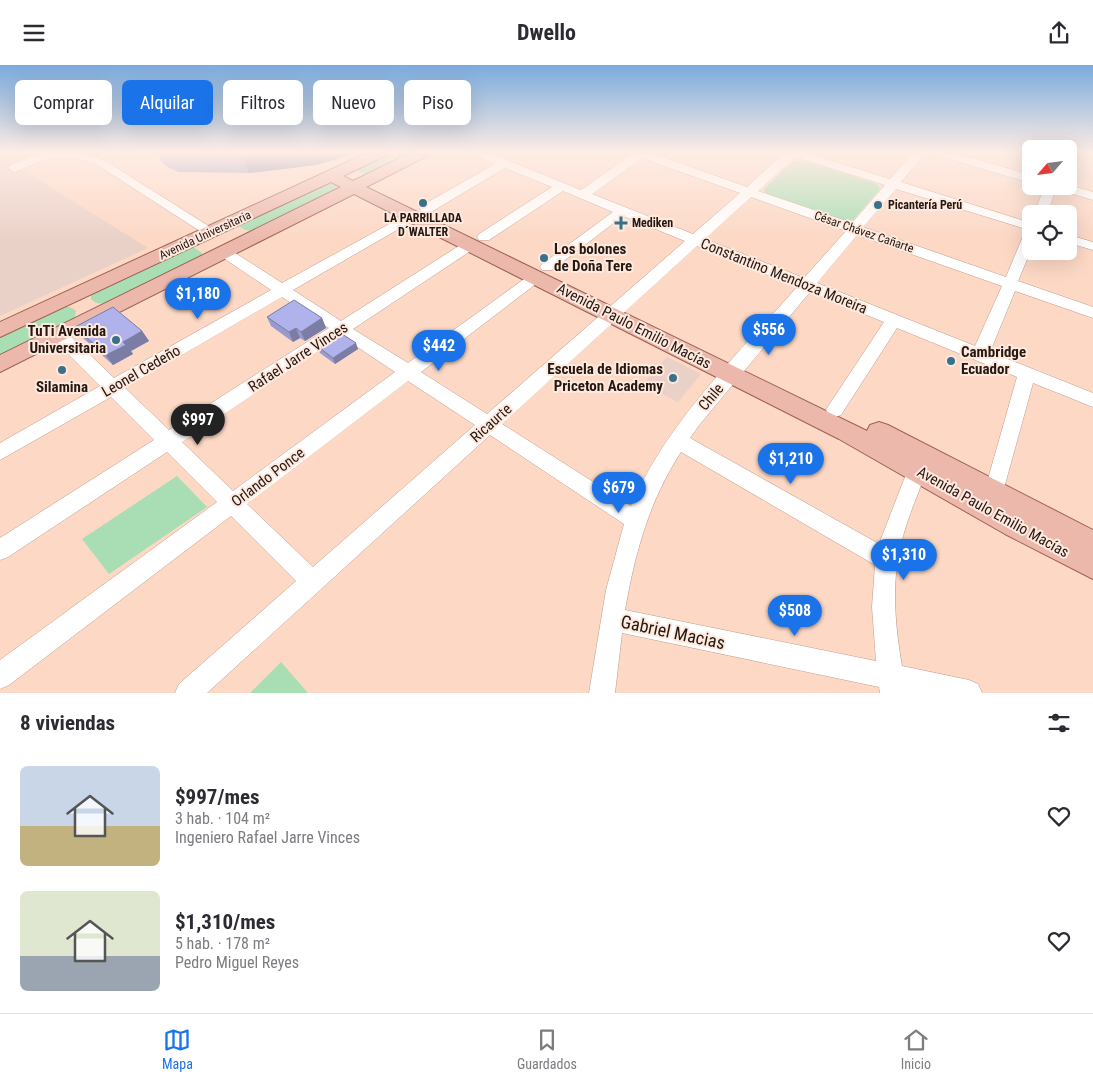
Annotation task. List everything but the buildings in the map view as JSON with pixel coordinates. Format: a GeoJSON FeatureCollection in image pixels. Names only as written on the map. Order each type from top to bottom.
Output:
{"type":"FeatureCollection","features":[{"type":"Feature","properties":{"kind":"main road","name":"Avenida Universitaria"},"geometry":{"type":"LineString","coordinates":[[0,330],[320,181]]}},
{"type":"Feature","properties":{"kind":"main road","name":"Avenida Paulo Emilio Macías"},"geometry":{"type":"LineString","coordinates":[[354,181],[736,368],[835,411],[1093,544]]}},
{"type":"Feature","properties":{"kind":"main road","name":"Avenida Universitaria"},"geometry":{"type":"LineString","coordinates":[[0,364],[224,252],[371,181]]}},
{"type":"Feature","properties":{"kind":"main road"},"geometry":{"type":"LineString","coordinates":[[76,295],[96,315]]}},
{"type":"Feature","properties":{"kind":"main road","name":"Avenida Paulo Emilio Macías"},"geometry":{"type":"LineString","coordinates":[[736,368],[1015,525],[1093,565]]}},
{"type":"Feature","properties":{"kind":"street"},"geometry":{"type":"LineString","coordinates":[[135,181],[211,232]]}},
{"type":"Feature","properties":{"kind":"street","name":"Leonel Cedeño"},"geometry":{"type":"LineString","coordinates":[[0,452],[474,181]]}},
{"type":"Feature","properties":{"kind":"street","name":"Constantino Mendoza Moreira"},"geometry":{"type":"LineString","coordinates":[[547,181],[1093,400]]}},
{"type":"Feature","properties":{"kind":"street"},"geometry":{"type":"LineString","coordinates":[[582,195],[601,181]]}},
{"type":"Feature","properties":{"kind":"street","name":"César Chávez Cañarte"},"geometry":{"type":"LineString","coordinates":[[720,181],[1093,313]]}},
{"type":"Feature","properties":{"kind":"street","name":"Ricaurte"},"geometry":{"type":"LineString","coordinates":[[188,693],[762,181]]}},
{"type":"Feature","properties":{"kind":"street"},"geometry":{"type":"LineString","coordinates":[[884,181],[1022,224]]}},
{"type":"Feature","properties":{"kind":"street","name":"Chile"},"geometry":{"type":"LineString","coordinates":[[602,693],[612,619],[625,551],[649,489],[693,419],[895,181]]}},
{"type":"Feature","properties":{"kind":"street"},"geometry":{"type":"LineString","coordinates":[[1078,185],[1093,189]]}},
{"type":"Feature","properties":{"kind":"street","name":"Rafael Jarre Vinces"},"geometry":{"type":"LineString","coordinates":[[0,550],[561,187]]}},
{"type":"Feature","properties":{"kind":"street"},"geometry":{"type":"LineString","coordinates":[[1078,192],[1093,196]]}},
{"type":"Feature","properties":{"kind":"street","name":"Orlando Ponce"},"geometry":{"type":"LineString","coordinates":[[0,676],[622,211]]}},
{"type":"Feature","properties":{"kind":"street"},"geometry":{"type":"LineString","coordinates":[[1077,241],[1093,246]]}},
{"type":"Feature","properties":{"kind":"street"},"geometry":{"type":"LineString","coordinates":[[224,252],[636,521]]}},
{"type":"Feature","properties":{"kind":"street"},"geometry":{"type":"LineString","coordinates":[[980,355],[1022,255]]}},
{"type":"Feature","properties":{"kind":"street"},"geometry":{"type":"LineString","coordinates":[[835,411],[894,320]]}},
{"type":"Feature","properties":{"kind":"street"},"geometry":{"type":"LineString","coordinates":[[59,335],[313,582]]}},
{"type":"Feature","properties":{"kind":"street"},"geometry":{"type":"LineString","coordinates":[[994,493],[1027,373]]}},
{"type":"Feature","properties":{"kind":"street"},"geometry":{"type":"LineString","coordinates":[[678,441],[887,560]]}},
{"type":"Feature","properties":{"kind":"street"},"geometry":{"type":"LineString","coordinates":[[891,685],[885,605],[887,560],[893,535],[916,470]]}},
{"type":"Feature","properties":{"kind":"street","name":"Gabriel Macias"},"geometry":{"type":"LineString","coordinates":[[612,619],[891,685],[969,693]]}},
{"type":"Feature","properties":{"kind":"shaded area"},"geometry":{"type":"Polygon","coordinates":[[[0,181],[41,181],[148,248],[0,316],[0,181]]]}},
{"type":"Feature","properties":{"kind":"shaded area","name":"Escuela de Idiomas Priceton Academy"},"geometry":{"type":"Polygon","coordinates":[[[667,357],[701,374],[678,402],[643,384],[667,357]]]}},
{"type":"Feature","properties":{"kind":"green space"},"geometry":{"type":"Polygon","coordinates":[[[772,181],[869,181],[879,186],[880,189],[853,220],[849,222],[768,195],[764,189],[772,181]]]}},
{"type":"Feature","properties":{"kind":"green space"},"geometry":{"type":"Polygon","coordinates":[[[325,183],[337,185],[337,190],[252,231],[245,230],[239,226],[240,224],[325,183]]]}},
{"type":"Feature","properties":{"kind":"green space"},"geometry":{"type":"Polygon","coordinates":[[[193,247],[202,253],[201,256],[113,301],[98,303],[91,299],[91,295],[97,289],[193,247]]]}},
{"type":"Feature","properties":{"kind":"green space"},"geometry":{"type":"Polygon","coordinates":[[[64,307],[70,307],[76,311],[75,317],[67,325],[0,358],[0,334],[64,307]]]}},
{"type":"Feature","properties":{"kind":"green space"},"geometry":{"type":"Polygon","coordinates":[[[177,476],[207,507],[109,574],[82,539],[177,476]]]}},
{"type":"Feature","properties":{"kind":"green space"},"geometry":{"type":"Polygon","coordinates":[[[281,662],[308,693],[250,693],[281,662]]]}},
{"type":"Feature","properties":{"kind":"place","name":"LA PARRILLADA D´WALTER"},"geometry":{"type":"Point","coordinates":[423,203]}},
{"type":"Feature","properties":{"kind":"place","name":"Picantería Perú"},"geometry":{"type":"Point","coordinates":[878,205]}},
{"type":"Feature","properties":{"kind":"place","name":"Mediken"},"geometry":{"type":"Point","coordinates":[621,223]}},
{"type":"Feature","properties":{"kind":"place","name":"Los bolones de Doña Tere"},"geometry":{"type":"Point","coordinates":[544,258]}},
{"type":"Feature","properties":{"kind":"place","name":"TuTi Avenida Universitaria"},"geometry":{"type":"Point","coordinates":[116,340]}},
{"type":"Feature","properties":{"kind":"place","name":"Cambridge Ecuador"},"geometry":{"type":"Point","coordinates":[951,361]}},
{"type":"Feature","properties":{"kind":"place","name":"Silamina"},"geometry":{"type":"Point","coordinates":[62,370]}},
{"type":"Feature","properties":{"kind":"place","name":"Escuela de Idiomas Priceton Academy"},"geometry":{"type":"Point","coordinates":[673,378]}}]}
